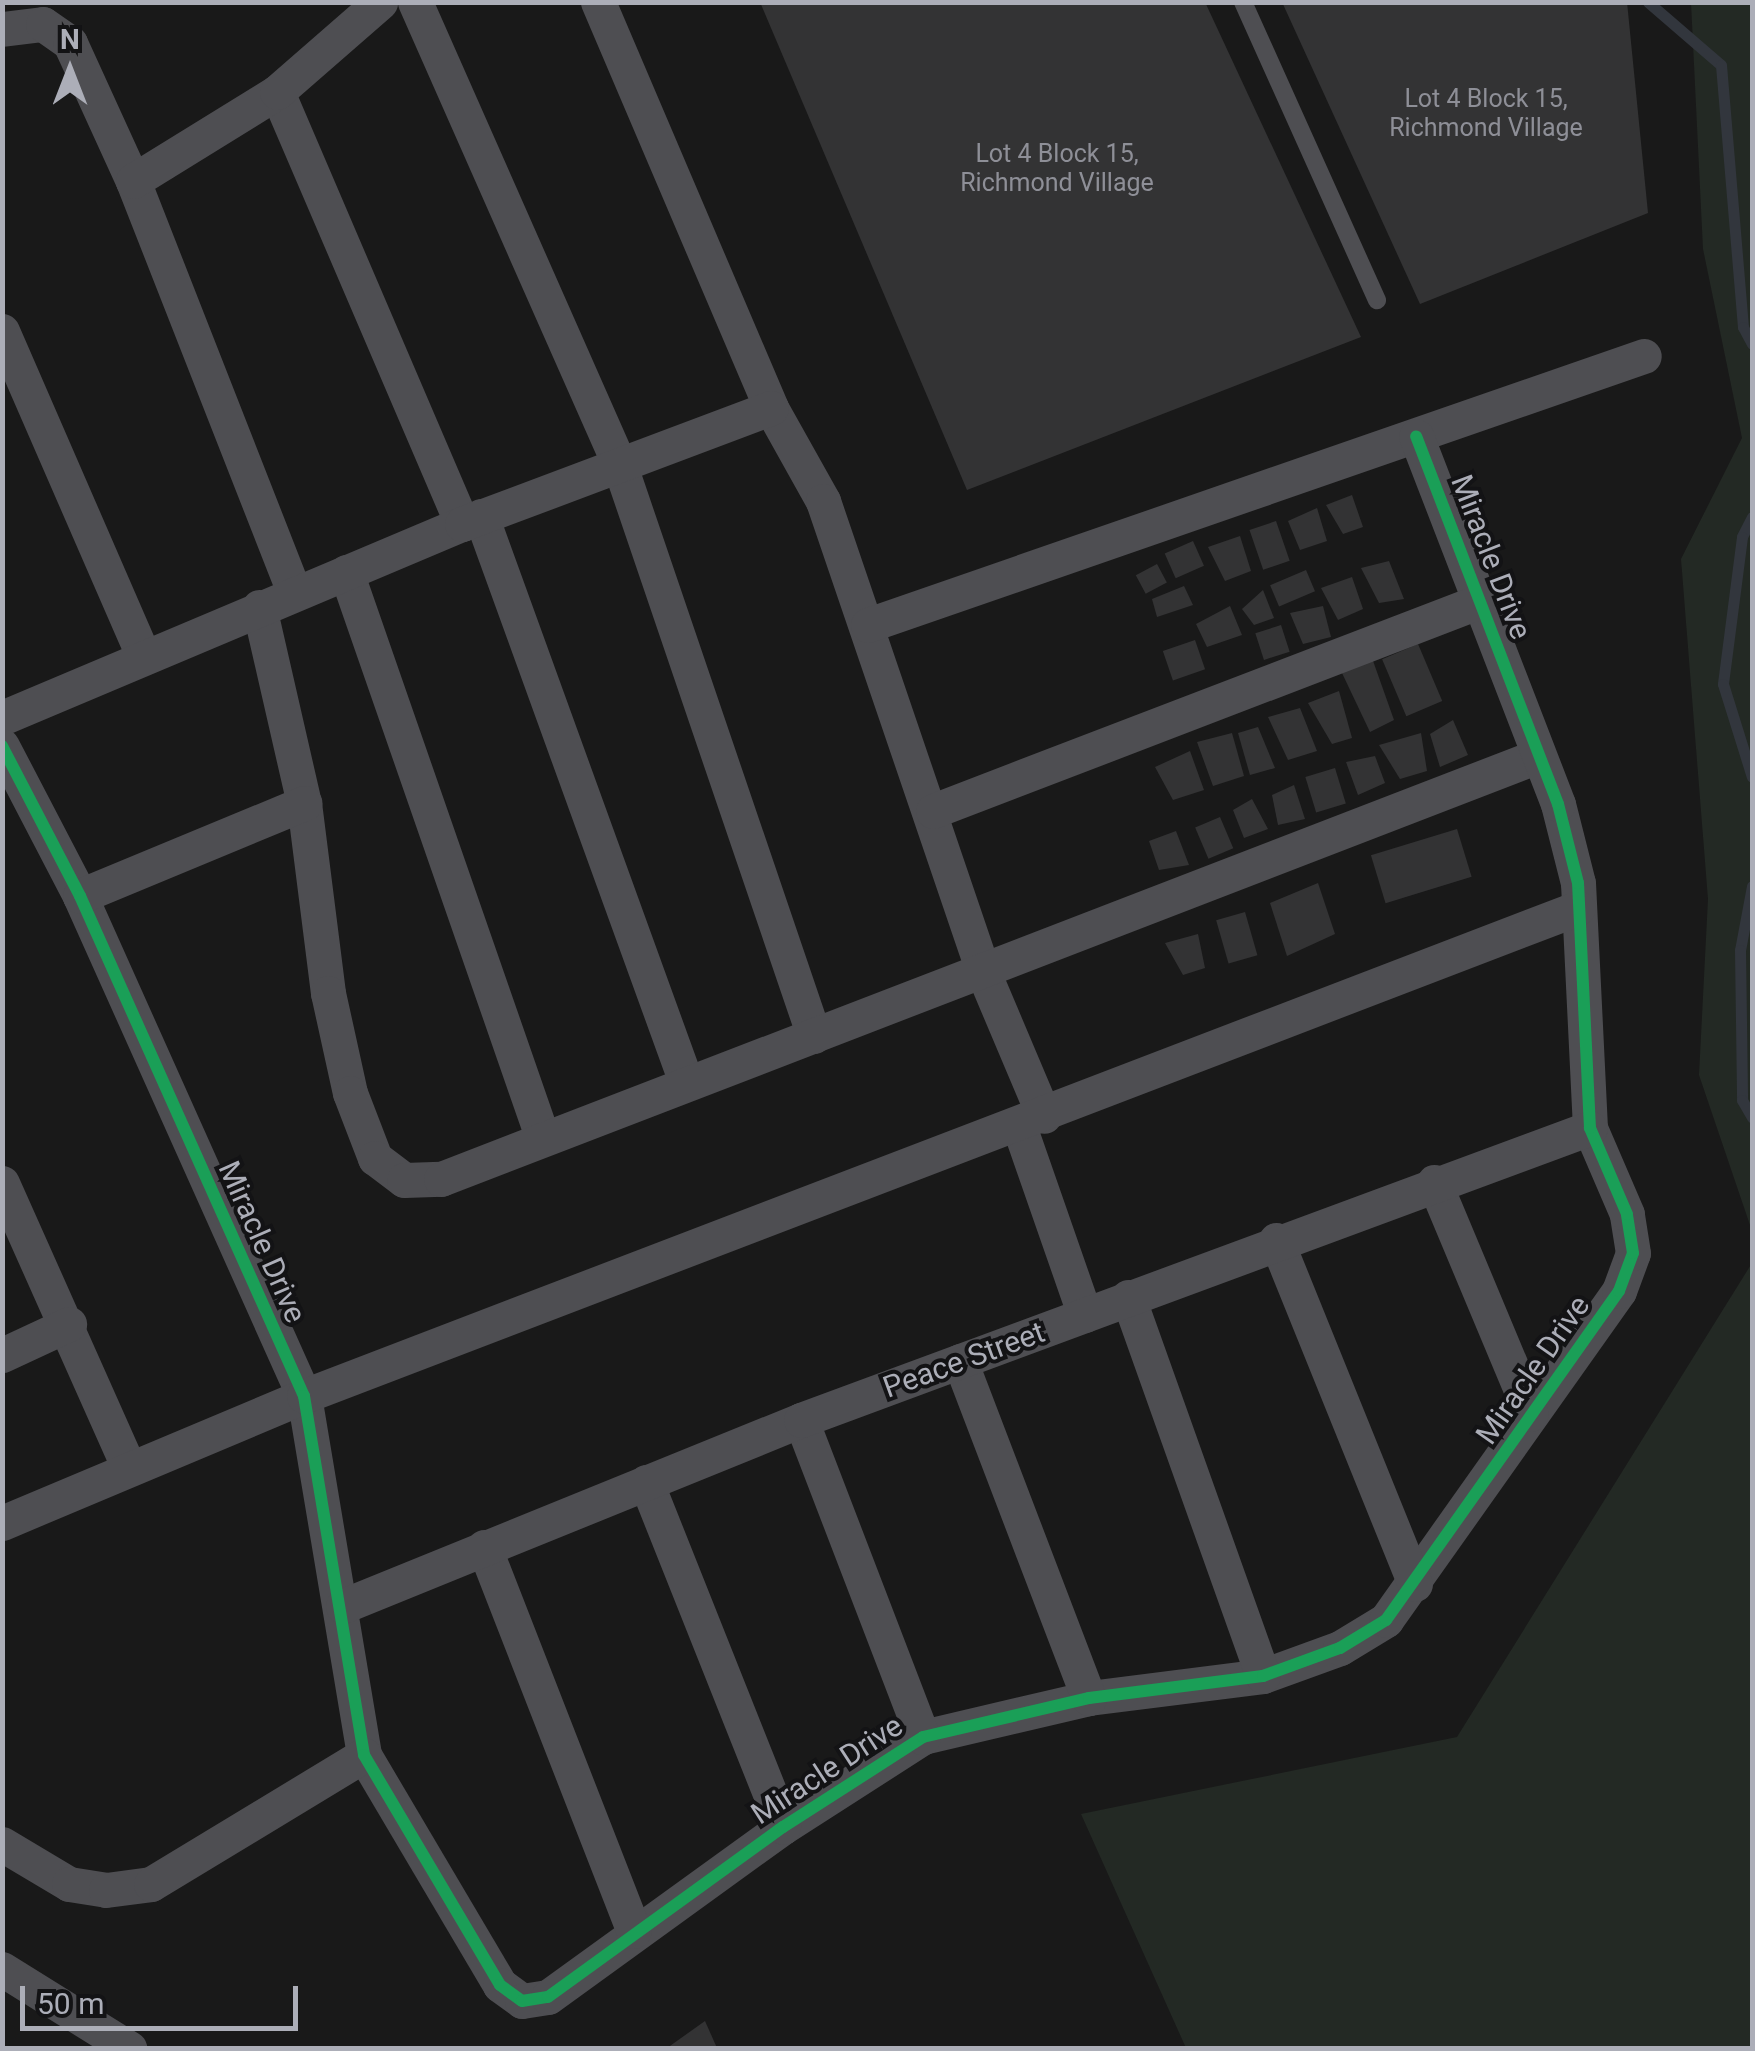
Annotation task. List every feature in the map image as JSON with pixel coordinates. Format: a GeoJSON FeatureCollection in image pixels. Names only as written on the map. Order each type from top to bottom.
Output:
{"type":"FeatureCollection","features":[{"type":"Feature","properties":{"kind":"street"},"geometry":{"type":"LineString","coordinates":[[133,181],[277,92],[380,2]]}},
{"type":"Feature","properties":{"kind":"street"},"geometry":{"type":"LineString","coordinates":[[415,2],[620,466],[814,1036]]}},
{"type":"Feature","properties":{"kind":"street"},"geometry":{"type":"LineString","coordinates":[[598,2],[771,408],[823,501],[933,811],[1032,1121],[1084,1314]]}},
{"type":"Feature","properties":{"kind":"street"},"geometry":{"type":"LineString","coordinates":[[2,29],[42,24],[70,43],[133,181],[294,592]]}},
{"type":"Feature","properties":{"kind":"street"},"geometry":{"type":"LineString","coordinates":[[277,92],[471,520],[686,1082]]}},
{"type":"Feature","properties":{"kind":"street"},"geometry":{"type":"LineString","coordinates":[[2,331],[143,656]]}},
{"type":"Feature","properties":{"kind":"street"},"geometry":{"type":"LineString","coordinates":[[868,624],[1644,356]]}},
{"type":"Feature","properties":{"kind":"street"},"geometry":{"type":"LineString","coordinates":[[2,718],[471,520],[771,408]]}},
{"type":"Feature","properties":{"kind":"street","name":"Miracle Drive"},"geometry":{"type":"LineString","coordinates":[[2,746],[80,896],[304,1396],[343,1606],[364,1755],[500,1985],[522,2001],[548,1996],[783,1827],[922,1737],[1090,1698],[1263,1676],[1340,1648],[1386,1620],[1619,1291],[1634,1253],[1628,1214],[1590,1128],[1578,908],[1566,836],[1483,600],[1416,436]]}},
{"type":"Feature","properties":{"kind":"street"},"geometry":{"type":"LineString","coordinates":[[346,572],[542,1136]]}},
{"type":"Feature","properties":{"kind":"street"},"geometry":{"type":"LineString","coordinates":[[933,811],[1483,600]]}},
{"type":"Feature","properties":{"kind":"street"},"geometry":{"type":"LineString","coordinates":[[259,607],[304,803],[328,993],[350,1094],[375,1158],[404,1180],[441,1180],[542,1136],[984,974],[1538,756]]}},
{"type":"Feature","properties":{"kind":"street"},"geometry":{"type":"LineString","coordinates":[[80,896],[304,803]]}},
{"type":"Feature","properties":{"kind":"street"},"geometry":{"type":"LineString","coordinates":[[2,1524],[128,1466],[304,1396],[1032,1121],[1578,908]]}},
{"type":"Feature","properties":{"kind":"street","name":"Peace Street"},"geometry":{"type":"LineString","coordinates":[[343,1606],[801,1420],[1276,1240],[1590,1128]]}},
{"type":"Feature","properties":{"kind":"street"},"geometry":{"type":"LineString","coordinates":[[1434,1182],[1531,1414]]}},
{"type":"Feature","properties":{"kind":"street"},"geometry":{"type":"LineString","coordinates":[[2,1183],[70,1324],[128,1466]]}},
{"type":"Feature","properties":{"kind":"street"},"geometry":{"type":"LineString","coordinates":[[1276,1240],[1415,1584]]}},
{"type":"Feature","properties":{"kind":"street"},"geometry":{"type":"LineString","coordinates":[[1128,1298],[1263,1676]]}},
{"type":"Feature","properties":{"kind":"street"},"geometry":{"type":"LineString","coordinates":[[2,1355],[70,1324]]}},
{"type":"Feature","properties":{"kind":"street"},"geometry":{"type":"LineString","coordinates":[[960,1361],[1090,1698]]}},
{"type":"Feature","properties":{"kind":"street"},"geometry":{"type":"LineString","coordinates":[[801,1420],[922,1737]]}},
{"type":"Feature","properties":{"kind":"street"},"geometry":{"type":"LineString","coordinates":[[646,1482],[783,1827]]}},
{"type":"Feature","properties":{"kind":"street"},"geometry":{"type":"LineString","coordinates":[[484,1548],[634,1931]]}},
{"type":"Feature","properties":{"kind":"street"},"geometry":{"type":"LineString","coordinates":[[2,1844],[70,1884],[106,1890],[151,1884],[364,1755]]}},
{"type":"Feature","properties":{"kind":"street"},"geometry":{"type":"LineString","coordinates":[[2,1969],[129,2048]]}},
{"type":"Feature","properties":{"kind":"lane"},"geometry":{"type":"LineString","coordinates":[[1244,2],[1377,300]]}},
{"type":"Feature","properties":{"kind":"shaded area"},"geometry":{"type":"Polygon","coordinates":[[[1691,3],[1752,3],[1752,1231],[1699,1075],[1708,899],[1681,559],[1742,438],[1703,249],[1691,3]]]}},
{"type":"Feature","properties":{"kind":"shaded area"},"geometry":{"type":"Polygon","coordinates":[[[1752,1263],[1752,2048],[1186,2048],[1081,1814],[1457,1737],[1752,1263]]]}},
{"type":"Feature","properties":{"kind":"building"},"geometry":{"type":"Polygon","coordinates":[[[760,2],[1205,2],[1361,337],[967,490],[760,2]]]}},
{"type":"Feature","properties":{"kind":"building"},"geometry":{"type":"Polygon","coordinates":[[[1282,2],[1627,2],[1648,213],[1420,304],[1282,2]]]}},
{"type":"Feature","properties":{"kind":"building"},"geometry":{"type":"Polygon","coordinates":[[[1352,495],[1363,527],[1343,534],[1326,505],[1352,495]]]}},
{"type":"Feature","properties":{"kind":"building"},"geometry":{"type":"Polygon","coordinates":[[[1317,508],[1327,541],[1300,550],[1288,521],[1317,508]]]}},
{"type":"Feature","properties":{"kind":"building"},"geometry":{"type":"Polygon","coordinates":[[[1276,521],[1290,561],[1263,570],[1250,530],[1276,521]]]}},
{"type":"Feature","properties":{"kind":"building"},"geometry":{"type":"Polygon","coordinates":[[[1240,536],[1251,571],[1225,581],[1208,547],[1240,536]]]}},
{"type":"Feature","properties":{"kind":"building"},"geometry":{"type":"Polygon","coordinates":[[[1193,541],[1204,566],[1176,578],[1165,554],[1193,541]]]}},
{"type":"Feature","properties":{"kind":"building"},"geometry":{"type":"Polygon","coordinates":[[[1389,561],[1404,599],[1379,603],[1361,568],[1389,561]]]}},
{"type":"Feature","properties":{"kind":"building"},"geometry":{"type":"Polygon","coordinates":[[[1157,564],[1167,583],[1146,594],[1136,575],[1157,564]]]}},
{"type":"Feature","properties":{"kind":"building"},"geometry":{"type":"Polygon","coordinates":[[[1306,570],[1315,591],[1279,606],[1270,585],[1306,570]]]}},
{"type":"Feature","properties":{"kind":"building"},"geometry":{"type":"Polygon","coordinates":[[[1352,577],[1363,609],[1338,620],[1321,588],[1352,577]]]}},
{"type":"Feature","properties":{"kind":"building"},"geometry":{"type":"Polygon","coordinates":[[[1184,586],[1193,605],[1157,617],[1152,599],[1184,586]]]}},
{"type":"Feature","properties":{"kind":"building"},"geometry":{"type":"Polygon","coordinates":[[[1263,590],[1274,618],[1254,625],[1242,609],[1263,590]]]}},
{"type":"Feature","properties":{"kind":"building"},"geometry":{"type":"Polygon","coordinates":[[[1230,606],[1242,635],[1207,647],[1196,624],[1230,606]]]}},
{"type":"Feature","properties":{"kind":"building"},"geometry":{"type":"Polygon","coordinates":[[[1323,606],[1331,637],[1303,644],[1290,613],[1323,606]]]}},
{"type":"Feature","properties":{"kind":"building"},"geometry":{"type":"Polygon","coordinates":[[[1281,625],[1290,652],[1264,660],[1255,633],[1281,625]]]}},
{"type":"Feature","properties":{"kind":"building"},"geometry":{"type":"Polygon","coordinates":[[[1195,640],[1205,669],[1173,680],[1163,651],[1195,640]]]}},
{"type":"Feature","properties":{"kind":"building"},"geometry":{"type":"Polygon","coordinates":[[[1418,644],[1442,701],[1406,716],[1382,659],[1418,644]]]}},
{"type":"Feature","properties":{"kind":"building"},"geometry":{"type":"Polygon","coordinates":[[[1372,658],[1394,720],[1370,732],[1342,673],[1372,658]]]}},
{"type":"Feature","properties":{"kind":"building"},"geometry":{"type":"Polygon","coordinates":[[[1339,691],[1352,738],[1332,744],[1308,703],[1339,691]]]}},
{"type":"Feature","properties":{"kind":"building"},"geometry":{"type":"Polygon","coordinates":[[[1300,708],[1317,751],[1288,760],[1268,717],[1300,708]]]}},
{"type":"Feature","properties":{"kind":"building"},"geometry":{"type":"Polygon","coordinates":[[[1453,720],[1468,755],[1440,767],[1430,734],[1453,720]]]}},
{"type":"Feature","properties":{"kind":"building"},"geometry":{"type":"Polygon","coordinates":[[[1258,727],[1275,768],[1250,775],[1238,733],[1258,727]]]}},
{"type":"Feature","properties":{"kind":"building"},"geometry":{"type":"Polygon","coordinates":[[[1232,733],[1244,776],[1213,786],[1197,742],[1232,733]]]}},
{"type":"Feature","properties":{"kind":"building"},"geometry":{"type":"Polygon","coordinates":[[[1421,733],[1427,771],[1400,779],[1379,745],[1421,733]]]}},
{"type":"Feature","properties":{"kind":"building"},"geometry":{"type":"Polygon","coordinates":[[[1190,751],[1204,790],[1173,800],[1155,767],[1190,751]]]}},
{"type":"Feature","properties":{"kind":"building"},"geometry":{"type":"Polygon","coordinates":[[[1375,756],[1385,783],[1358,795],[1346,762],[1375,756]]]}},
{"type":"Feature","properties":{"kind":"building"},"geometry":{"type":"Polygon","coordinates":[[[1335,768],[1346,803],[1316,812],[1305,777],[1335,768]]]}},
{"type":"Feature","properties":{"kind":"building"},"geometry":{"type":"Polygon","coordinates":[[[1294,785],[1305,819],[1278,825],[1272,795],[1294,785]]]}},
{"type":"Feature","properties":{"kind":"building"},"geometry":{"type":"Polygon","coordinates":[[[1252,799],[1268,829],[1244,838],[1233,810],[1252,799]]]}},
{"type":"Feature","properties":{"kind":"building"},"geometry":{"type":"Polygon","coordinates":[[[1220,817],[1233,848],[1208,859],[1195,828],[1220,817]]]}},
{"type":"Feature","properties":{"kind":"building"},"geometry":{"type":"Polygon","coordinates":[[[1457,829],[1472,877],[1386,903],[1371,855],[1457,829]]]}},
{"type":"Feature","properties":{"kind":"building"},"geometry":{"type":"Polygon","coordinates":[[[1176,831],[1189,865],[1159,870],[1149,841],[1176,831]]]}},
{"type":"Feature","properties":{"kind":"building"},"geometry":{"type":"Polygon","coordinates":[[[1318,883],[1335,934],[1287,956],[1270,903],[1318,883]]]}},
{"type":"Feature","properties":{"kind":"building"},"geometry":{"type":"Polygon","coordinates":[[[1245,912],[1257,955],[1229,964],[1216,920],[1245,912]]]}},
{"type":"Feature","properties":{"kind":"building"},"geometry":{"type":"Polygon","coordinates":[[[1198,934],[1205,968],[1183,975],[1165,943],[1198,934]]]}},
{"type":"Feature","properties":{"kind":"building"},"geometry":{"type":"Polygon","coordinates":[[[705,2021],[717,2048],[667,2048],[705,2021]]]}},
{"type":"Feature","properties":{"kind":"waterway"},"geometry":{"type":"LineString","coordinates":[[1648,2],[1721,65],[1743,327],[1752,344]]}},
{"type":"Feature","properties":{"kind":"waterway"},"geometry":{"type":"LineString","coordinates":[[1752,517],[1742,537],[1723,684],[1752,777]]}},
{"type":"Feature","properties":{"kind":"waterway"},"geometry":{"type":"LineString","coordinates":[[1752,886],[1740,950],[1742,1100],[1752,1117]]}},
{"type":"Feature","properties":{"kind":"cycle path"},"geometry":{"type":"LineString","coordinates":[[2,746],[80,896],[304,1396],[364,1755],[500,1985],[522,2001],[548,1997],[783,1827],[923,1737],[1089,1698],[1263,1676],[1340,1648],[1386,1620],[1619,1291],[1633,1253],[1627,1214],[1590,1128],[1578,883],[1558,804],[1416,436]]}}]}
